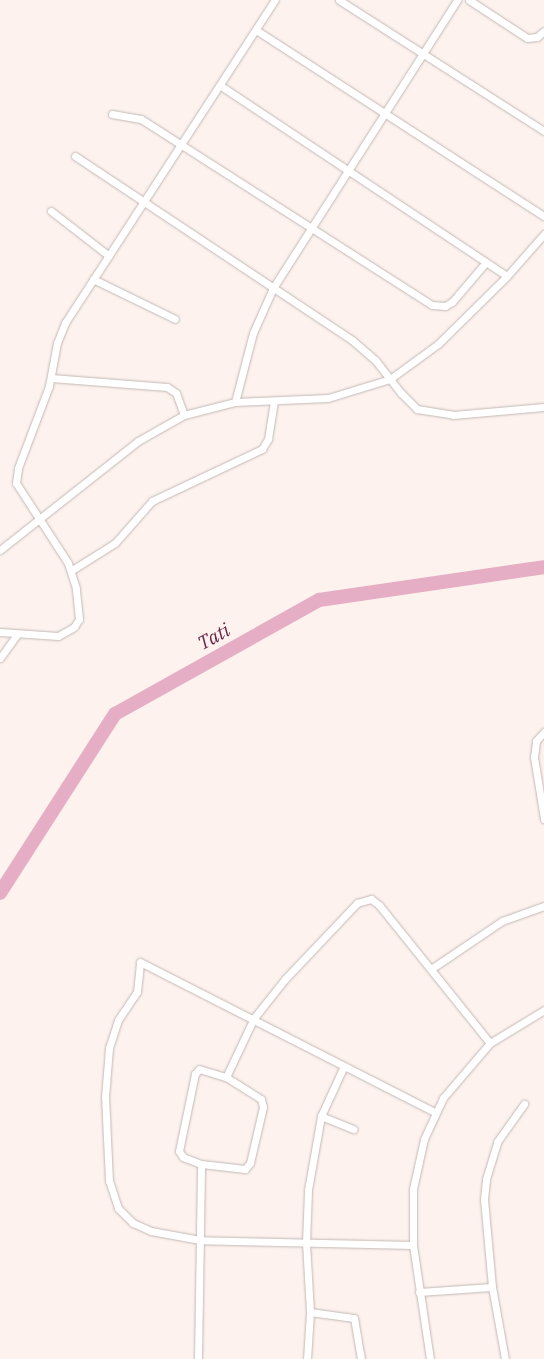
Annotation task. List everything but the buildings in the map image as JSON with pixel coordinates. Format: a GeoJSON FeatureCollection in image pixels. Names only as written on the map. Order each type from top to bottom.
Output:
{"type":"FeatureCollection","features":[{"type":"Feature","properties":{"kind":"street"},"geometry":{"type":"LineString","coordinates":[[0,632],[17,635],[58,636],[74,627],[80,612],[72,570],[18,490],[16,476],[51,378],[60,332],[275,0]]}},
{"type":"Feature","properties":{"kind":"street"},"geometry":{"type":"LineString","coordinates":[[339,0],[544,131]]}},
{"type":"Feature","properties":{"kind":"street"},"geometry":{"type":"LineString","coordinates":[[235,402],[253,333],[273,288],[457,0]]}},
{"type":"Feature","properties":{"kind":"street"},"geometry":{"type":"LineString","coordinates":[[470,0],[527,38],[537,37],[544,30]]}},
{"type":"Feature","properties":{"kind":"street"},"geometry":{"type":"LineString","coordinates":[[256,30],[386,112],[544,216]]}},
{"type":"Feature","properties":{"kind":"street"},"geometry":{"type":"LineString","coordinates":[[221,86],[346,171],[507,276]]}},
{"type":"Feature","properties":{"kind":"street"},"geometry":{"type":"LineString","coordinates":[[112,114],[141,119],[310,228],[438,307],[452,302],[486,262]]}},
{"type":"Feature","properties":{"kind":"street"},"geometry":{"type":"LineString","coordinates":[[75,156],[356,343],[390,379],[408,402],[429,413],[453,415],[544,407]]}},
{"type":"Feature","properties":{"kind":"street"},"geometry":{"type":"LineString","coordinates":[[51,211],[109,256]]}},
{"type":"Feature","properties":{"kind":"street"},"geometry":{"type":"LineString","coordinates":[[0,550],[138,441],[184,415],[235,402],[328,398],[390,379],[438,344],[507,276],[544,234]]}},
{"type":"Feature","properties":{"kind":"street"},"geometry":{"type":"LineString","coordinates":[[93,279],[175,319]]}},
{"type":"Feature","properties":{"kind":"street"},"geometry":{"type":"LineString","coordinates":[[51,378],[167,387],[176,393],[184,415]]}},
{"type":"Feature","properties":{"kind":"street"},"geometry":{"type":"LineString","coordinates":[[72,570],[115,543],[152,501],[262,449],[268,438],[274,401]]}},
{"type":"Feature","properties":{"kind":"street"},"geometry":{"type":"LineString","coordinates":[[0,658],[17,635]]}},
{"type":"Feature","properties":{"kind":"street"},"geometry":{"type":"LineString","coordinates":[[544,732],[536,741],[534,757],[544,819]]}},
{"type":"Feature","properties":{"kind":"street"},"geometry":{"type":"LineString","coordinates":[[226,1076],[254,1018],[316,944],[364,900],[372,900],[379,905],[490,1043]]}},
{"type":"Feature","properties":{"kind":"street"},"geometry":{"type":"LineString","coordinates":[[431,969],[502,921],[544,906]]}},
{"type":"Feature","properties":{"kind":"street"},"geometry":{"type":"LineString","coordinates":[[413,1245],[200,1240],[152,1231],[133,1223],[118,1208],[114,1198],[107,1158],[105,1098],[112,1035],[118,1020],[138,992],[140,962],[254,1018],[434,1112]]}},
{"type":"Feature","properties":{"kind":"street"},"geometry":{"type":"LineString","coordinates":[[430,1359],[413,1245],[416,1170],[434,1112],[465,1070],[490,1043],[544,1010]]}},
{"type":"Feature","properties":{"kind":"street"},"geometry":{"type":"LineString","coordinates":[[307,1359],[310,1312],[306,1243],[308,1190],[321,1116],[344,1066]]}},
{"type":"Feature","properties":{"kind":"street"},"geometry":{"type":"LineString","coordinates":[[205,1069],[226,1076],[256,1094],[264,1107],[250,1163],[245,1169],[238,1170],[201,1164],[183,1157],[179,1151],[195,1074],[205,1069]]}},
{"type":"Feature","properties":{"kind":"street"},"geometry":{"type":"LineString","coordinates":[[504,1359],[484,1230],[486,1179],[497,1142],[524,1104]]}},
{"type":"Feature","properties":{"kind":"street"},"geometry":{"type":"LineString","coordinates":[[321,1116],[354,1129]]}},
{"type":"Feature","properties":{"kind":"street"},"geometry":{"type":"LineString","coordinates":[[198,1359],[201,1164]]}},
{"type":"Feature","properties":{"kind":"street"},"geometry":{"type":"LineString","coordinates":[[419,1292],[492,1287]]}},
{"type":"Feature","properties":{"kind":"street"},"geometry":{"type":"LineString","coordinates":[[310,1312],[354,1318],[361,1359]]}},
{"type":"Feature","properties":{"kind":"waterway","name":"Tati"},"geometry":{"type":"LineString","coordinates":[[0,893],[115,714],[319,600],[544,567]]}}]}
